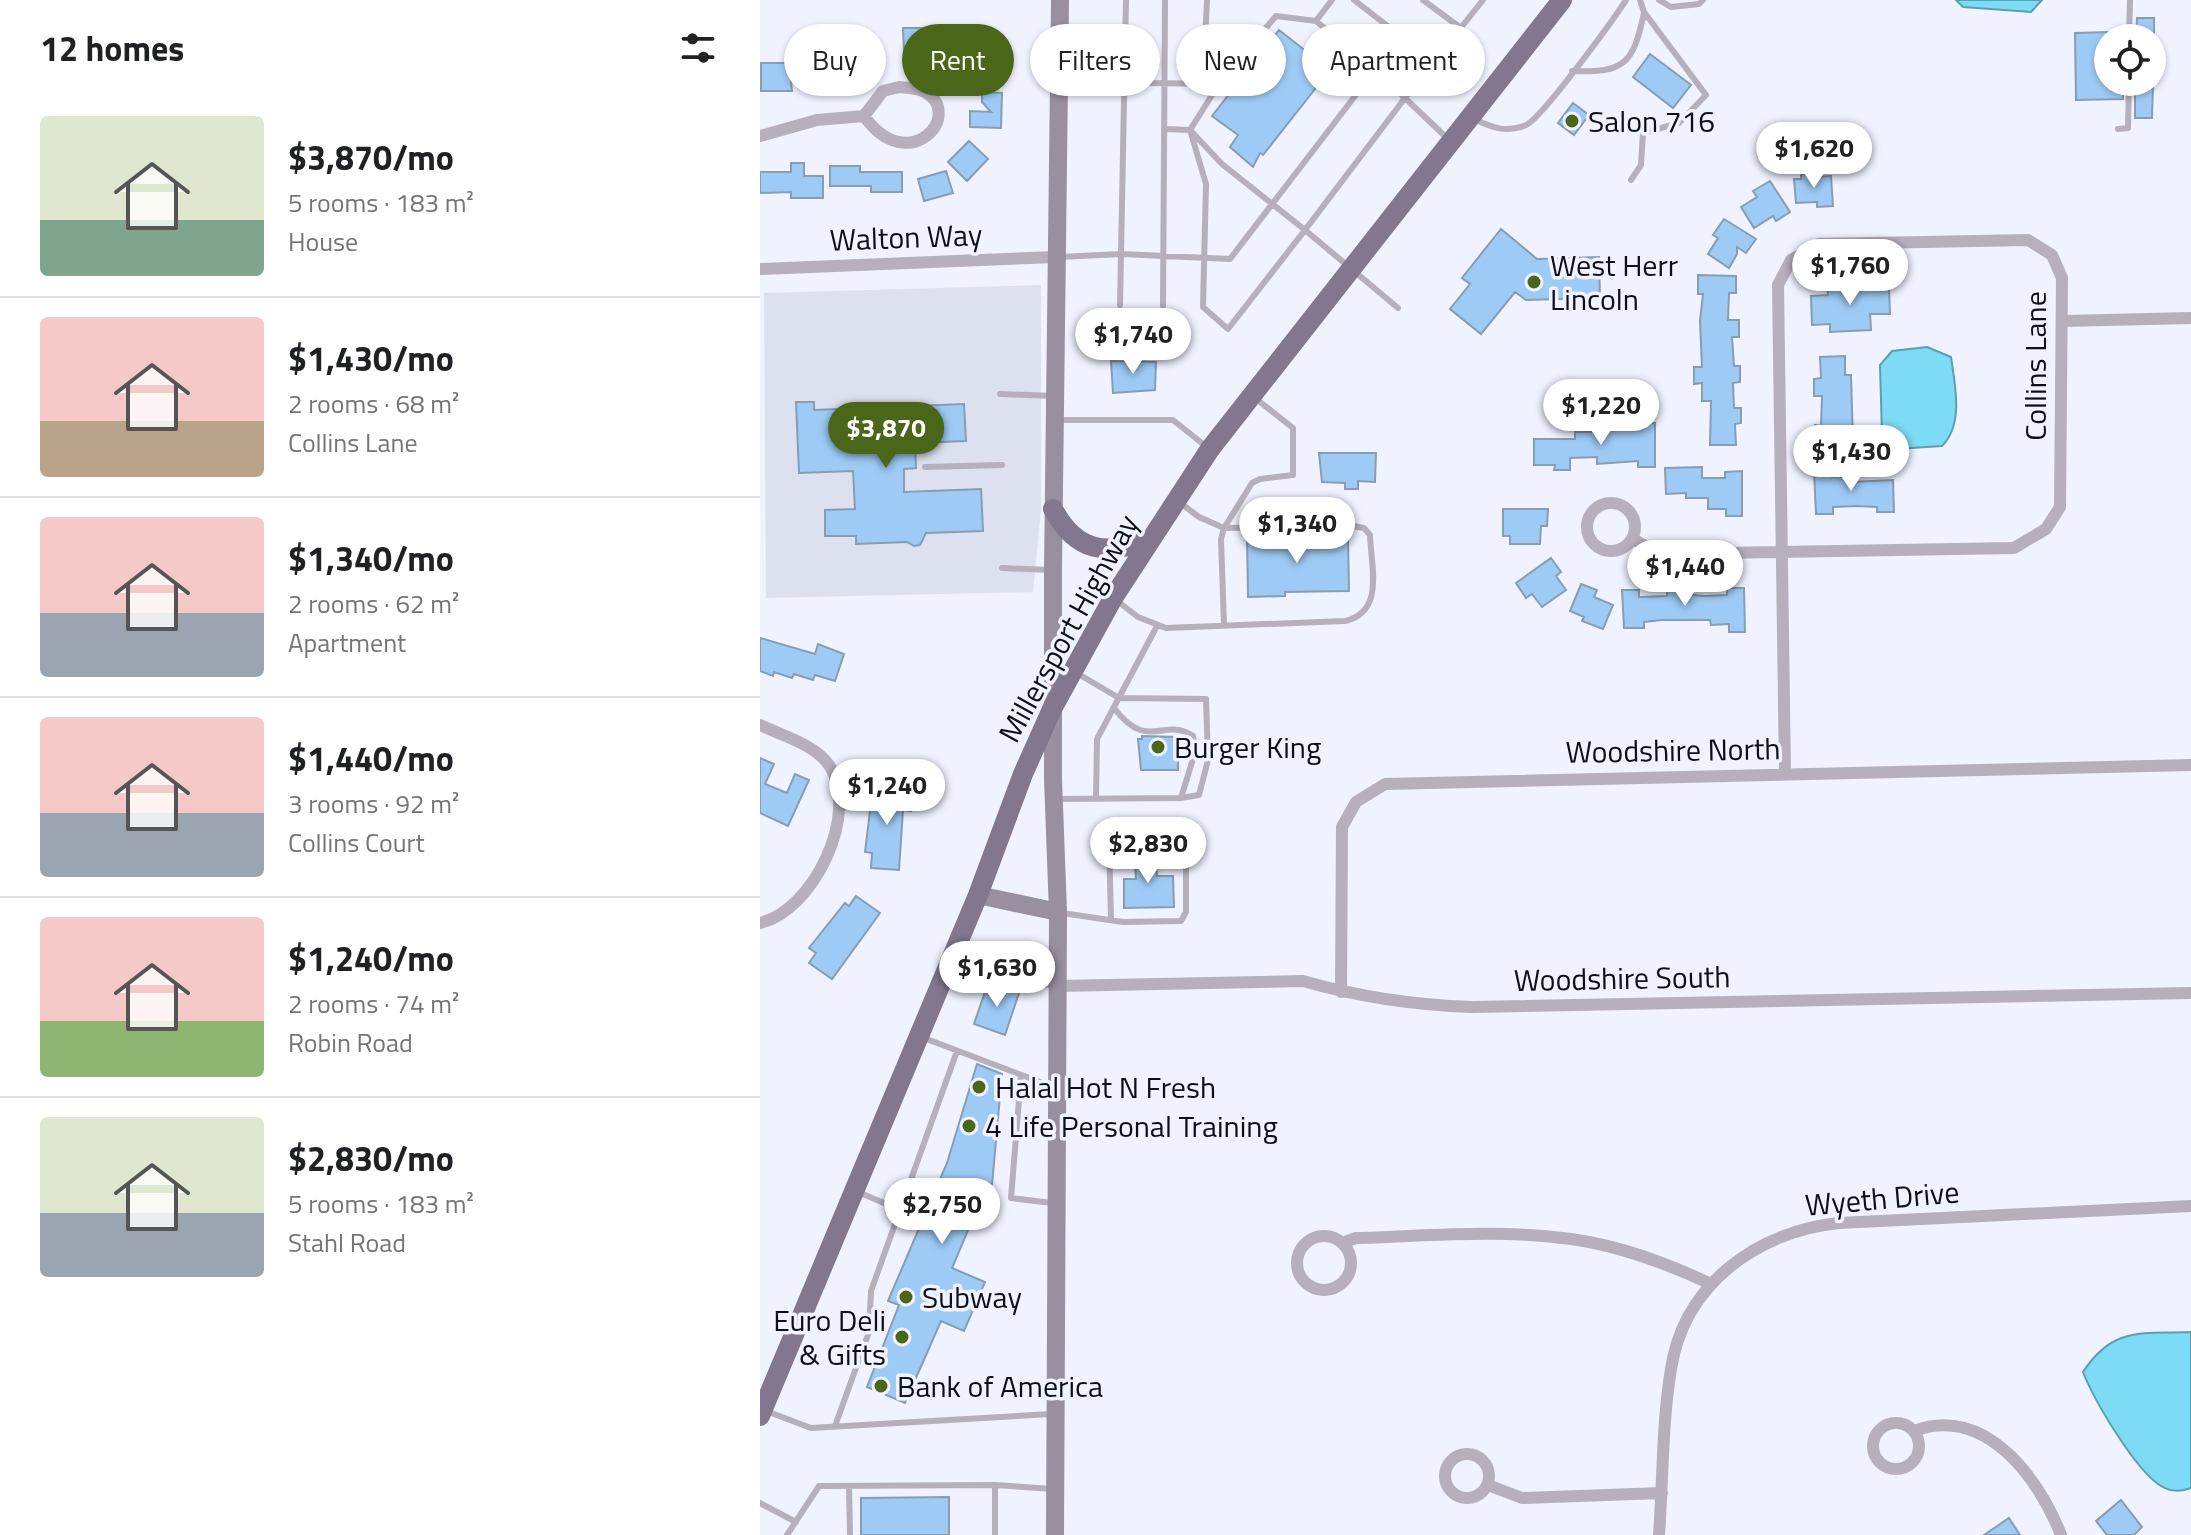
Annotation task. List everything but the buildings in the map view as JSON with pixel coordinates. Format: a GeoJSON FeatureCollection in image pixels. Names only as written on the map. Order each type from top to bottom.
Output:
{"type":"FeatureCollection","features":[{"type":"Feature","properties":{"kind":"main road","name":"Millersport Highway"},"geometry":{"type":"LineString","coordinates":[[761,1413],[978,895],[1023,774],[1052,709],[1113,598],[1210,449],[1562,0]]}},
{"type":"Feature","properties":{"kind":"main road"},"geometry":{"type":"LineString","coordinates":[[1053,509],[1063,527],[1089,546],[1117,550],[1149,540]]}},
{"type":"Feature","properties":{"kind":"street"},"geometry":{"type":"LineString","coordinates":[[1060,0],[1060,24]]}},
{"type":"Feature","properties":{"kind":"street"},"geometry":{"type":"LineString","coordinates":[[760,136],[794,124],[864,116],[883,91],[899,87],[923,91],[935,101],[938,115],[935,127],[925,138],[914,143],[883,137],[876,133],[864,116]]}},
{"type":"Feature","properties":{"kind":"street"},"geometry":{"type":"LineString","coordinates":[[1055,1535],[1058,912],[1052,709],[1055,257],[1060,96]]}},
{"type":"Feature","properties":{"kind":"street","name":"Collins Lane"},"geometry":{"type":"LineString","coordinates":[[1781,552],[2014,548],[2046,529],[2060,507],[2062,278],[2052,255],[2028,240],[1819,244],[1791,260],[1778,285],[1781,552],[1785,773]]}},
{"type":"Feature","properties":{"kind":"street","name":"Walton Way"},"geometry":{"type":"LineString","coordinates":[[760,269],[1055,257]]}},
{"type":"Feature","properties":{"kind":"street"},"geometry":{"type":"LineString","coordinates":[[2063,321],[2191,318]]}},
{"type":"Feature","properties":{"kind":"street"},"geometry":{"type":"LineString","coordinates":[[1607,503],[1622,506],[1633,516],[1633,539],[1612,551],[1597,546],[1588,532],[1590,517],[1607,503]]}},
{"type":"Feature","properties":{"kind":"street"},"geometry":{"type":"LineString","coordinates":[[1633,539],[1659,554],[1781,552]]}},
{"type":"Feature","properties":{"kind":"street"},"geometry":{"type":"LineString","coordinates":[[760,725],[820,755],[831,768],[839,793],[834,836],[812,882],[788,911],[760,923]]}},
{"type":"Feature","properties":{"kind":"street","name":"Woodshire North"},"geometry":{"type":"LineString","coordinates":[[1341,992],[1342,827],[1356,802],[1371,790],[1402,781],[2191,765]]}},
{"type":"Feature","properties":{"kind":"street"},"geometry":{"type":"LineString","coordinates":[[978,895],[1058,912]]}},
{"type":"Feature","properties":{"kind":"street","name":"Woodshire South"},"geometry":{"type":"LineString","coordinates":[[1058,986],[1303,981],[1341,992],[1414,1005],[1472,1007],[2191,993]]}},
{"type":"Feature","properties":{"kind":"street","name":"Wyeth Drive"},"geometry":{"type":"LineString","coordinates":[[1659,1535],[1671,1368],[1688,1318],[1711,1284],[1748,1252],[1769,1240],[1815,1225],[2191,1206]]}},
{"type":"Feature","properties":{"kind":"street"},"geometry":{"type":"LineString","coordinates":[[1342,1243],[1348,1251],[1350,1268],[1341,1284],[1325,1290],[1316,1289],[1301,1279],[1296,1262],[1303,1245],[1318,1236],[1327,1236],[1342,1243],[1356,1238],[1543,1236],[1616,1247],[1711,1284]]}},
{"type":"Feature","properties":{"kind":"street"},"geometry":{"type":"LineString","coordinates":[[1914,1431],[1928,1426],[1957,1429],[2000,1446],[2021,1463],[2037,1485],[2061,1535]]}},
{"type":"Feature","properties":{"kind":"street"},"geometry":{"type":"LineString","coordinates":[[1488,1485],[1522,1498],[1662,1493]]}},
{"type":"Feature","properties":{"kind":"lane"},"geometry":{"type":"LineString","coordinates":[[1125,24],[1126,0]]}},
{"type":"Feature","properties":{"kind":"lane"},"geometry":{"type":"LineString","coordinates":[[1163,306],[1165,0]]}},
{"type":"Feature","properties":{"kind":"lane"},"geometry":{"type":"LineString","coordinates":[[1206,24],[1207,0]]}},
{"type":"Feature","properties":{"kind":"lane"},"geometry":{"type":"LineString","coordinates":[[1316,21],[1332,0]]}},
{"type":"Feature","properties":{"kind":"lane"},"geometry":{"type":"LineString","coordinates":[[1354,0],[1385,24]]}},
{"type":"Feature","properties":{"kind":"lane"},"geometry":{"type":"LineString","coordinates":[[1423,0],[1456,24]]}},
{"type":"Feature","properties":{"kind":"lane"},"geometry":{"type":"LineString","coordinates":[[1464,24],[1483,0]]}},
{"type":"Feature","properties":{"kind":"lane"},"geometry":{"type":"LineString","coordinates":[[1471,118],[1498,131],[1529,124],[1626,0]]}},
{"type":"Feature","properties":{"kind":"lane"},"geometry":{"type":"LineString","coordinates":[[1631,180],[1641,165],[1643,133],[1679,123],[1706,95],[1644,12],[1640,0]]}},
{"type":"Feature","properties":{"kind":"lane"},"geometry":{"type":"LineString","coordinates":[[1659,0],[1671,7],[1699,4],[1703,0]]}},
{"type":"Feature","properties":{"kind":"lane"},"geometry":{"type":"LineString","coordinates":[[2129,24],[2130,0]]}},
{"type":"Feature","properties":{"kind":"lane"},"geometry":{"type":"LineString","coordinates":[[1572,71],[1610,70],[1622,65],[1639,33],[1644,12]]}},
{"type":"Feature","properties":{"kind":"lane"},"geometry":{"type":"LineString","coordinates":[[1269,24],[1276,16],[1320,24]]}},
{"type":"Feature","properties":{"kind":"lane"},"geometry":{"type":"LineString","coordinates":[[1160,83],[1176,83]]}},
{"type":"Feature","properties":{"kind":"lane"},"geometry":{"type":"LineString","coordinates":[[1120,305],[1123,96]]}},
{"type":"Feature","properties":{"kind":"lane"},"geometry":{"type":"LineString","coordinates":[[1211,96],[1190,130],[1206,184],[1203,307],[1228,329],[1405,98],[1451,142]]}},
{"type":"Feature","properties":{"kind":"lane"},"geometry":{"type":"LineString","coordinates":[[1055,257],[1121,254],[1230,259],[1355,96]]}},
{"type":"Feature","properties":{"kind":"lane"},"geometry":{"type":"LineString","coordinates":[[2118,129],[2128,128],[2129,96]]}},
{"type":"Feature","properties":{"kind":"lane"},"geometry":{"type":"LineString","coordinates":[[1164,129],[1190,130],[1222,164],[1398,308]]}},
{"type":"Feature","properties":{"kind":"lane"},"geometry":{"type":"LineString","coordinates":[[1000,394],[1054,396]]}},
{"type":"Feature","properties":{"kind":"lane"},"geometry":{"type":"LineString","coordinates":[[1224,625],[1221,539],[1224,528],[1252,483],[1293,475],[1293,428],[1251,395]]}},
{"type":"Feature","properties":{"kind":"lane"},"geometry":{"type":"LineString","coordinates":[[1054,420],[1173,420],[1210,449]]}},
{"type":"Feature","properties":{"kind":"lane"},"geometry":{"type":"LineString","coordinates":[[925,467],[1002,465]]}},
{"type":"Feature","properties":{"kind":"lane"},"geometry":{"type":"LineString","coordinates":[[1113,598],[1138,617],[1166,628],[1345,621],[1362,615],[1369,607],[1372,595],[1370,535],[1364,528],[1224,528],[1199,517],[1175,499]]}},
{"type":"Feature","properties":{"kind":"lane"},"geometry":{"type":"LineString","coordinates":[[1002,568],[1053,570]]}},
{"type":"Feature","properties":{"kind":"lane"},"geometry":{"type":"LineString","coordinates":[[1096,797],[1097,739],[1157,626]]}},
{"type":"Feature","properties":{"kind":"lane"},"geometry":{"type":"LineString","coordinates":[[1053,799],[1181,798],[1199,795],[1208,760],[1206,699],[1119,698],[1072,671]]}},
{"type":"Feature","properties":{"kind":"lane"},"geometry":{"type":"LineString","coordinates":[[1114,708],[1127,725],[1139,732],[1177,730],[1193,736],[1196,749],[1181,798]]}},
{"type":"Feature","properties":{"kind":"lane"},"geometry":{"type":"LineString","coordinates":[[1109,839],[1111,920]]}},
{"type":"Feature","properties":{"kind":"lane"},"geometry":{"type":"LineString","coordinates":[[1058,912],[1111,920],[1181,921],[1186,912],[1186,858],[1156,859]]}},
{"type":"Feature","properties":{"kind":"lane"},"geometry":{"type":"LineString","coordinates":[[1109,860],[1135,859]]}},
{"type":"Feature","properties":{"kind":"lane"},"geometry":{"type":"LineString","coordinates":[[954,952],[1036,985],[1058,986]]}},
{"type":"Feature","properties":{"kind":"lane"},"geometry":{"type":"LineString","coordinates":[[917,1035],[1057,1088]]}},
{"type":"Feature","properties":{"kind":"lane"},"geometry":{"type":"LineString","coordinates":[[835,1426],[869,1332],[871,1291],[957,1051]]}},
{"type":"Feature","properties":{"kind":"lane"},"geometry":{"type":"LineString","coordinates":[[1021,1075],[1011,1198],[1056,1204]]}},
{"type":"Feature","properties":{"kind":"lane"},"geometry":{"type":"LineString","coordinates":[[853,1189],[900,1210]]}},
{"type":"Feature","properties":{"kind":"lane"},"geometry":{"type":"LineString","coordinates":[[761,1413],[811,1428],[1054,1413]]}},
{"type":"Feature","properties":{"kind":"lane"},"geometry":{"type":"LineString","coordinates":[[995,1485],[995,1535]]}},
{"type":"Feature","properties":{"kind":"lane"},"geometry":{"type":"LineString","coordinates":[[787,1535],[819,1486],[995,1485],[1054,1489]]}},
{"type":"Feature","properties":{"kind":"lane"},"geometry":{"type":"LineString","coordinates":[[849,1486],[850,1535]]}},
{"type":"Feature","properties":{"kind":"lane"},"geometry":{"type":"LineString","coordinates":[[760,1503],[796,1522]]}},
{"type":"Feature","properties":{"kind":"shaded area"},"geometry":{"type":"Polygon","coordinates":[[[1041,285],[1041,509],[1033,592],[766,598],[764,293],[1041,285]]]}},
{"type":"Feature","properties":{"kind":"water"},"geometry":{"type":"Polygon","coordinates":[[[1956,0],[2042,0],[2031,12],[1963,7],[1956,0]]]}},
{"type":"Feature","properties":{"kind":"water"},"geometry":{"type":"Polygon","coordinates":[[[1927,347],[1951,357],[1956,404],[1953,427],[1942,446],[1896,449],[1882,434],[1880,365],[1892,351],[1927,347]]]}},
{"type":"Feature","properties":{"kind":"water"},"geometry":{"type":"Polygon","coordinates":[[[2191,1332],[2191,1488],[2176,1491],[2161,1486],[2139,1465],[2106,1416],[2083,1372],[2094,1357],[2117,1340],[2143,1333],[2191,1332]]]}},
{"type":"Feature","properties":{"kind":"place","name":"Salon 716"},"geometry":{"type":"Point","coordinates":[1572,121]}},
{"type":"Feature","properties":{"kind":"place","name":"West Herr Lincoln"},"geometry":{"type":"Point","coordinates":[1534,282]}},
{"type":"Feature","properties":{"kind":"place","name":"Burger King"},"geometry":{"type":"Point","coordinates":[1158,747]}},
{"type":"Feature","properties":{"kind":"place","name":"Halal Hot N Fresh"},"geometry":{"type":"Point","coordinates":[979,1087]}},
{"type":"Feature","properties":{"kind":"place","name":"4 Life Personal Training"},"geometry":{"type":"Point","coordinates":[969,1126]}},
{"type":"Feature","properties":{"kind":"place","name":"Subway"},"geometry":{"type":"Point","coordinates":[906,1297]}},
{"type":"Feature","properties":{"kind":"place","name":"Euro Deli & Gifts"},"geometry":{"type":"Point","coordinates":[902,1337]}},
{"type":"Feature","properties":{"kind":"place","name":"Bank of America"},"geometry":{"type":"Point","coordinates":[881,1386]}}]}
